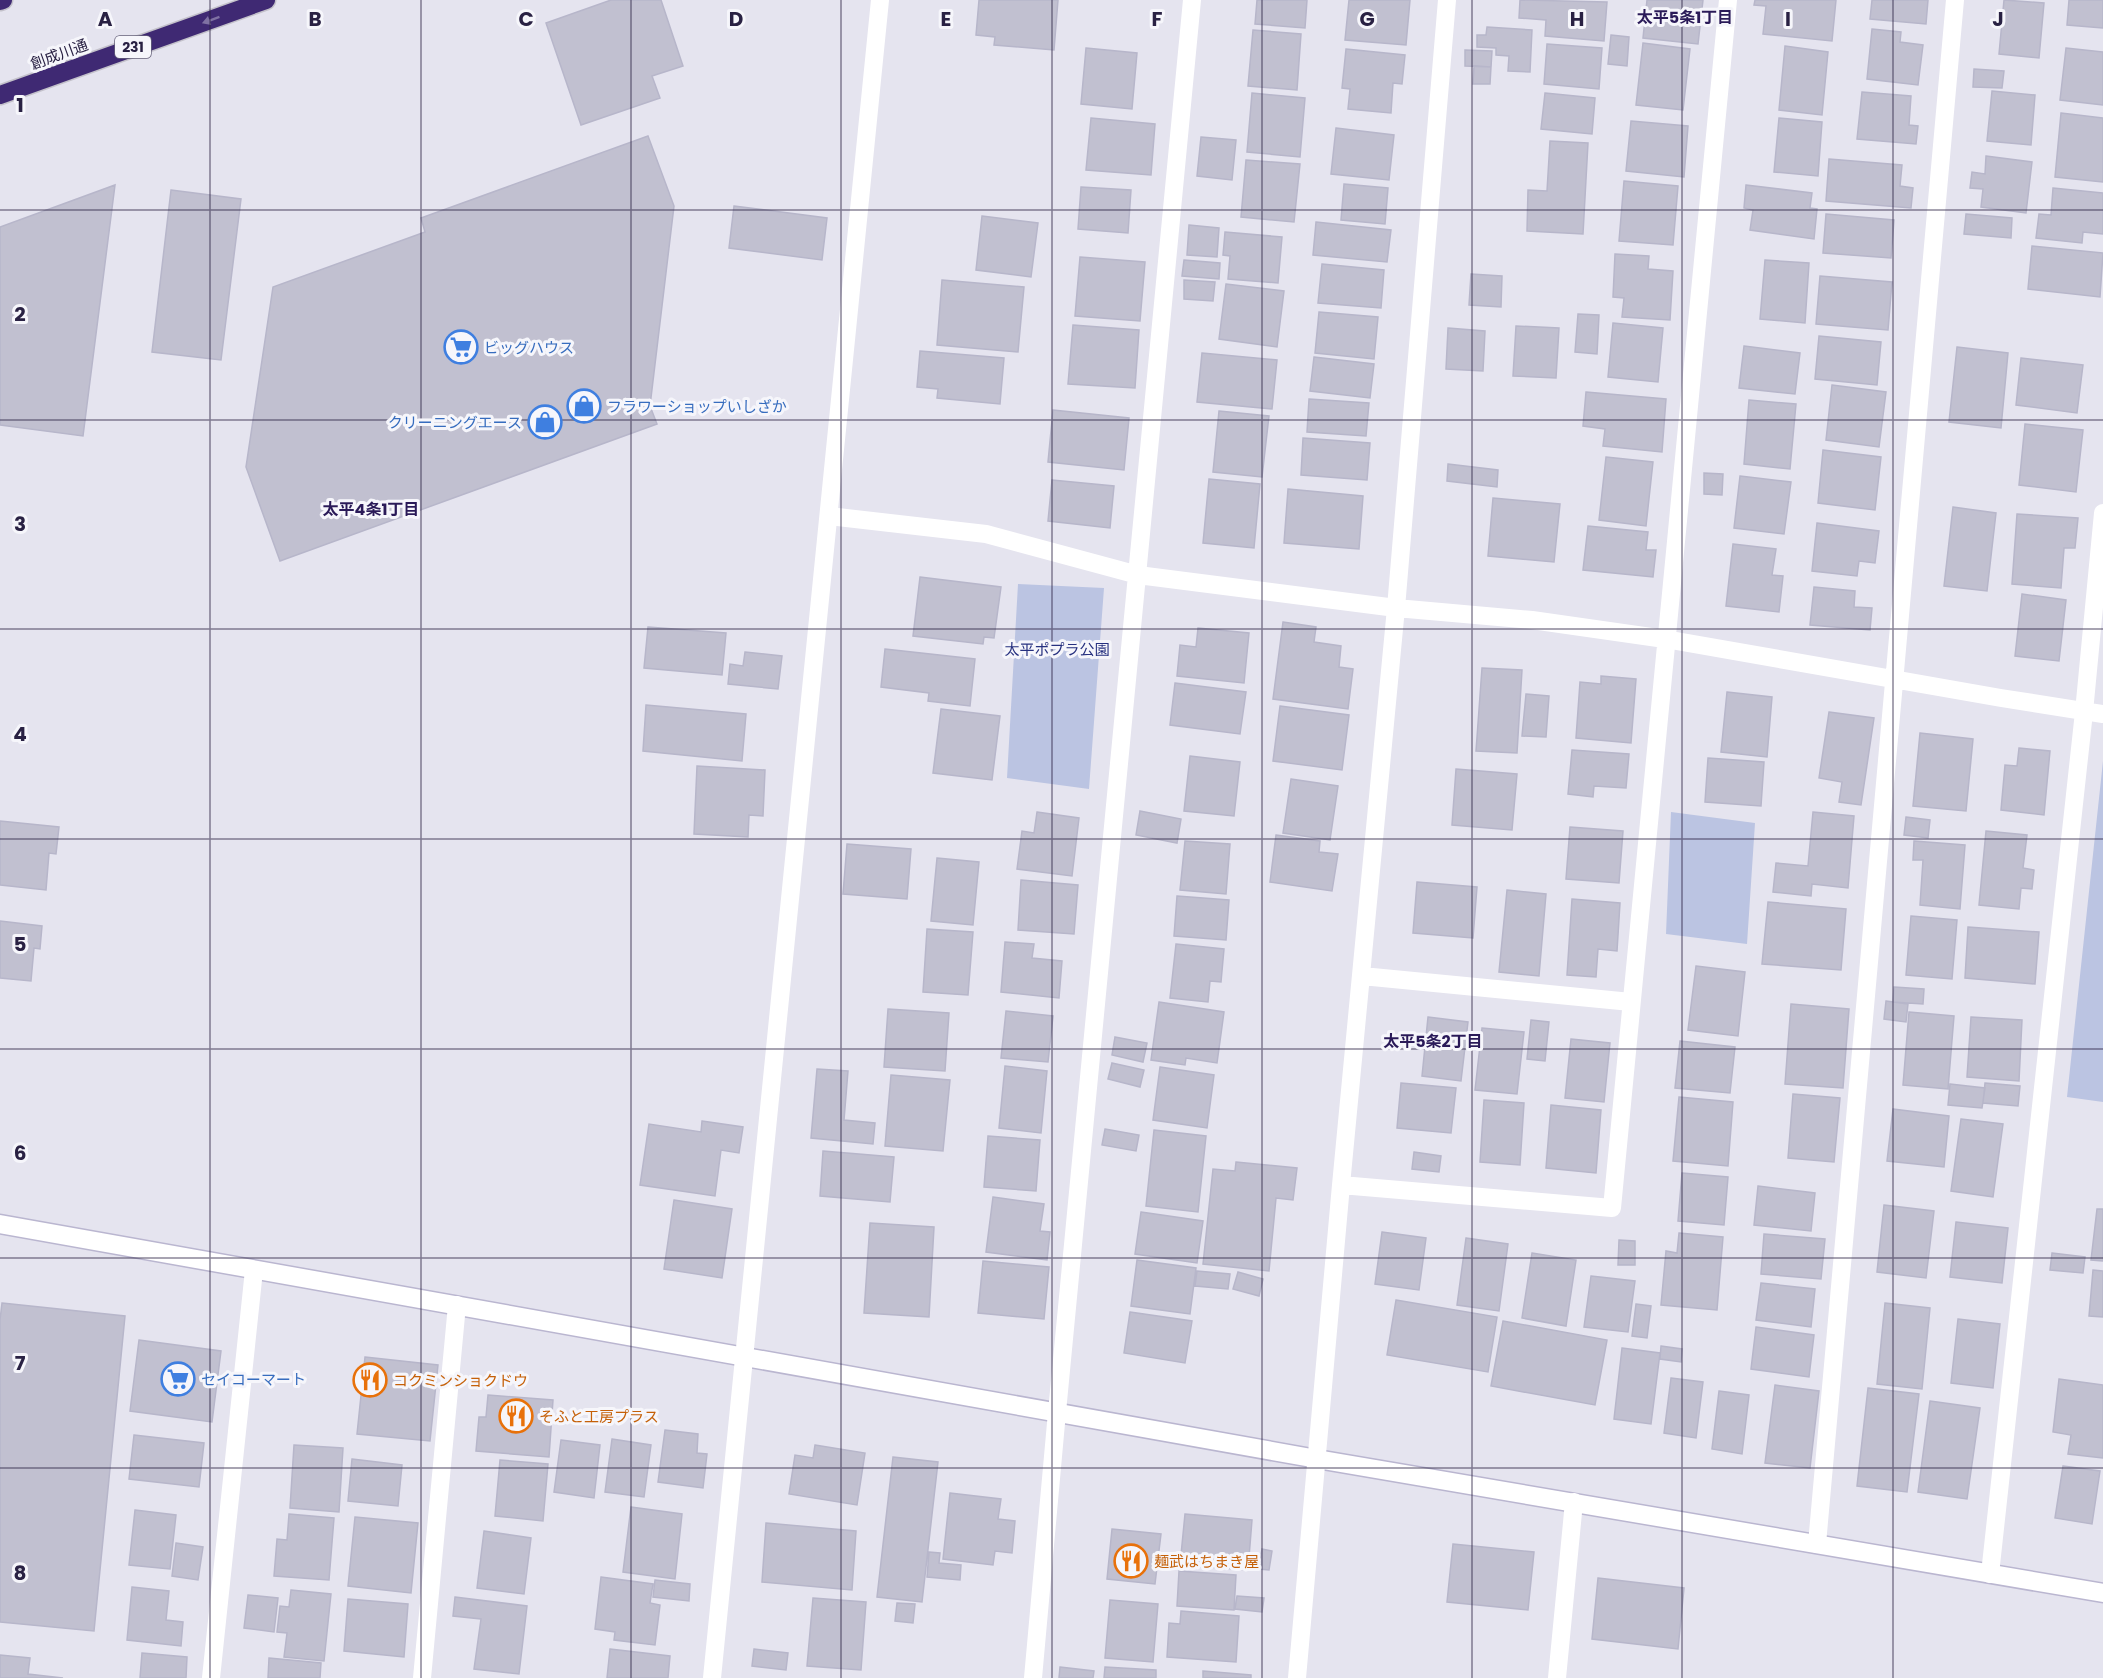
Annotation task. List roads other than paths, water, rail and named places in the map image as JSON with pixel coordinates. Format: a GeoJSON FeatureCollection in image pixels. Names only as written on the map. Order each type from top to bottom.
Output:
{"type":"FeatureCollection","features":[{"type":"Feature","properties":{"kind":"highway","name":"創成川通"},"geometry":{"type":"LineString","coordinates":[[0,94],[266,0]]}},
{"type":"Feature","properties":{"kind":"street"},"geometry":{"type":"LineString","coordinates":[[712,1678],[880,0]]}},
{"type":"Feature","properties":{"kind":"street"},"geometry":{"type":"LineString","coordinates":[[1033,1678],[1192,0]]}},
{"type":"Feature","properties":{"kind":"street"},"geometry":{"type":"LineString","coordinates":[[1297,1678],[1396,608],[1447,0]]}},
{"type":"Feature","properties":{"kind":"street"},"geometry":{"type":"LineString","coordinates":[[1341,1185],[1612,1208],[1728,0]]}},
{"type":"Feature","properties":{"kind":"street"},"geometry":{"type":"LineString","coordinates":[[1817,1544],[1955,0]]}},
{"type":"Feature","properties":{"kind":"street"},"geometry":{"type":"LineString","coordinates":[[1990,1574],[2084,712],[2103,513]]}},
{"type":"Feature","properties":{"kind":"street"},"geometry":{"type":"LineString","coordinates":[[828,516],[986,534],[1138,575],[1396,608],[1532,620],[1665,639],[1893,680],[2103,714]]}},
{"type":"Feature","properties":{"kind":"street"},"geometry":{"type":"LineString","coordinates":[[1362,976],[1631,1002]]}},
{"type":"Feature","properties":{"kind":"street"},"geometry":{"type":"LineString","coordinates":[[0,1224],[1317,1459],[2103,1593]]}},
{"type":"Feature","properties":{"kind":"street"},"geometry":{"type":"LineString","coordinates":[[211,1678],[254,1270]]}},
{"type":"Feature","properties":{"kind":"street"},"geometry":{"type":"LineString","coordinates":[[422,1678],[457,1305]]}},
{"type":"Feature","properties":{"kind":"street"},"geometry":{"type":"LineString","coordinates":[[1557,1678],[1574,1502]]}},
{"type":"Feature","properties":{"kind":"place","name":"ビッグハウス"},"geometry":{"type":"Point","coordinates":[461,347]}},
{"type":"Feature","properties":{"kind":"place","name":"フラワーショップいしざか"},"geometry":{"type":"Point","coordinates":[584,406]}},
{"type":"Feature","properties":{"kind":"place","name":"クリーニングエース"},"geometry":{"type":"Point","coordinates":[545,422]}},
{"type":"Feature","properties":{"kind":"place","name":"セイコーマート"},"geometry":{"type":"Point","coordinates":[178,1379]}},
{"type":"Feature","properties":{"kind":"place","name":"コクミンショクドウ"},"geometry":{"type":"Point","coordinates":[370,1380]}},
{"type":"Feature","properties":{"kind":"place","name":"そふと工房プラス"},"geometry":{"type":"Point","coordinates":[516,1416]}},
{"type":"Feature","properties":{"kind":"place","name":"麺武はちまき屋"},"geometry":{"type":"Point","coordinates":[1131,1561]}},
{"type":"Feature","properties":{"kind":"district","name":"太平5条1丁目"},"geometry":{"type":"Point","coordinates":[1685,17]}},
{"type":"Feature","properties":{"kind":"district","name":"太平4条1丁目"},"geometry":{"type":"Point","coordinates":[371,509]}},
{"type":"Feature","properties":{"kind":"district","name":"太平5条2丁目"},"geometry":{"type":"Point","coordinates":[1433,1041]}},
{"type":"Feature","properties":{"kind":"park label","name":"太平ポプラ公園"},"geometry":{"type":"Point","coordinates":[1057,649]}}]}
